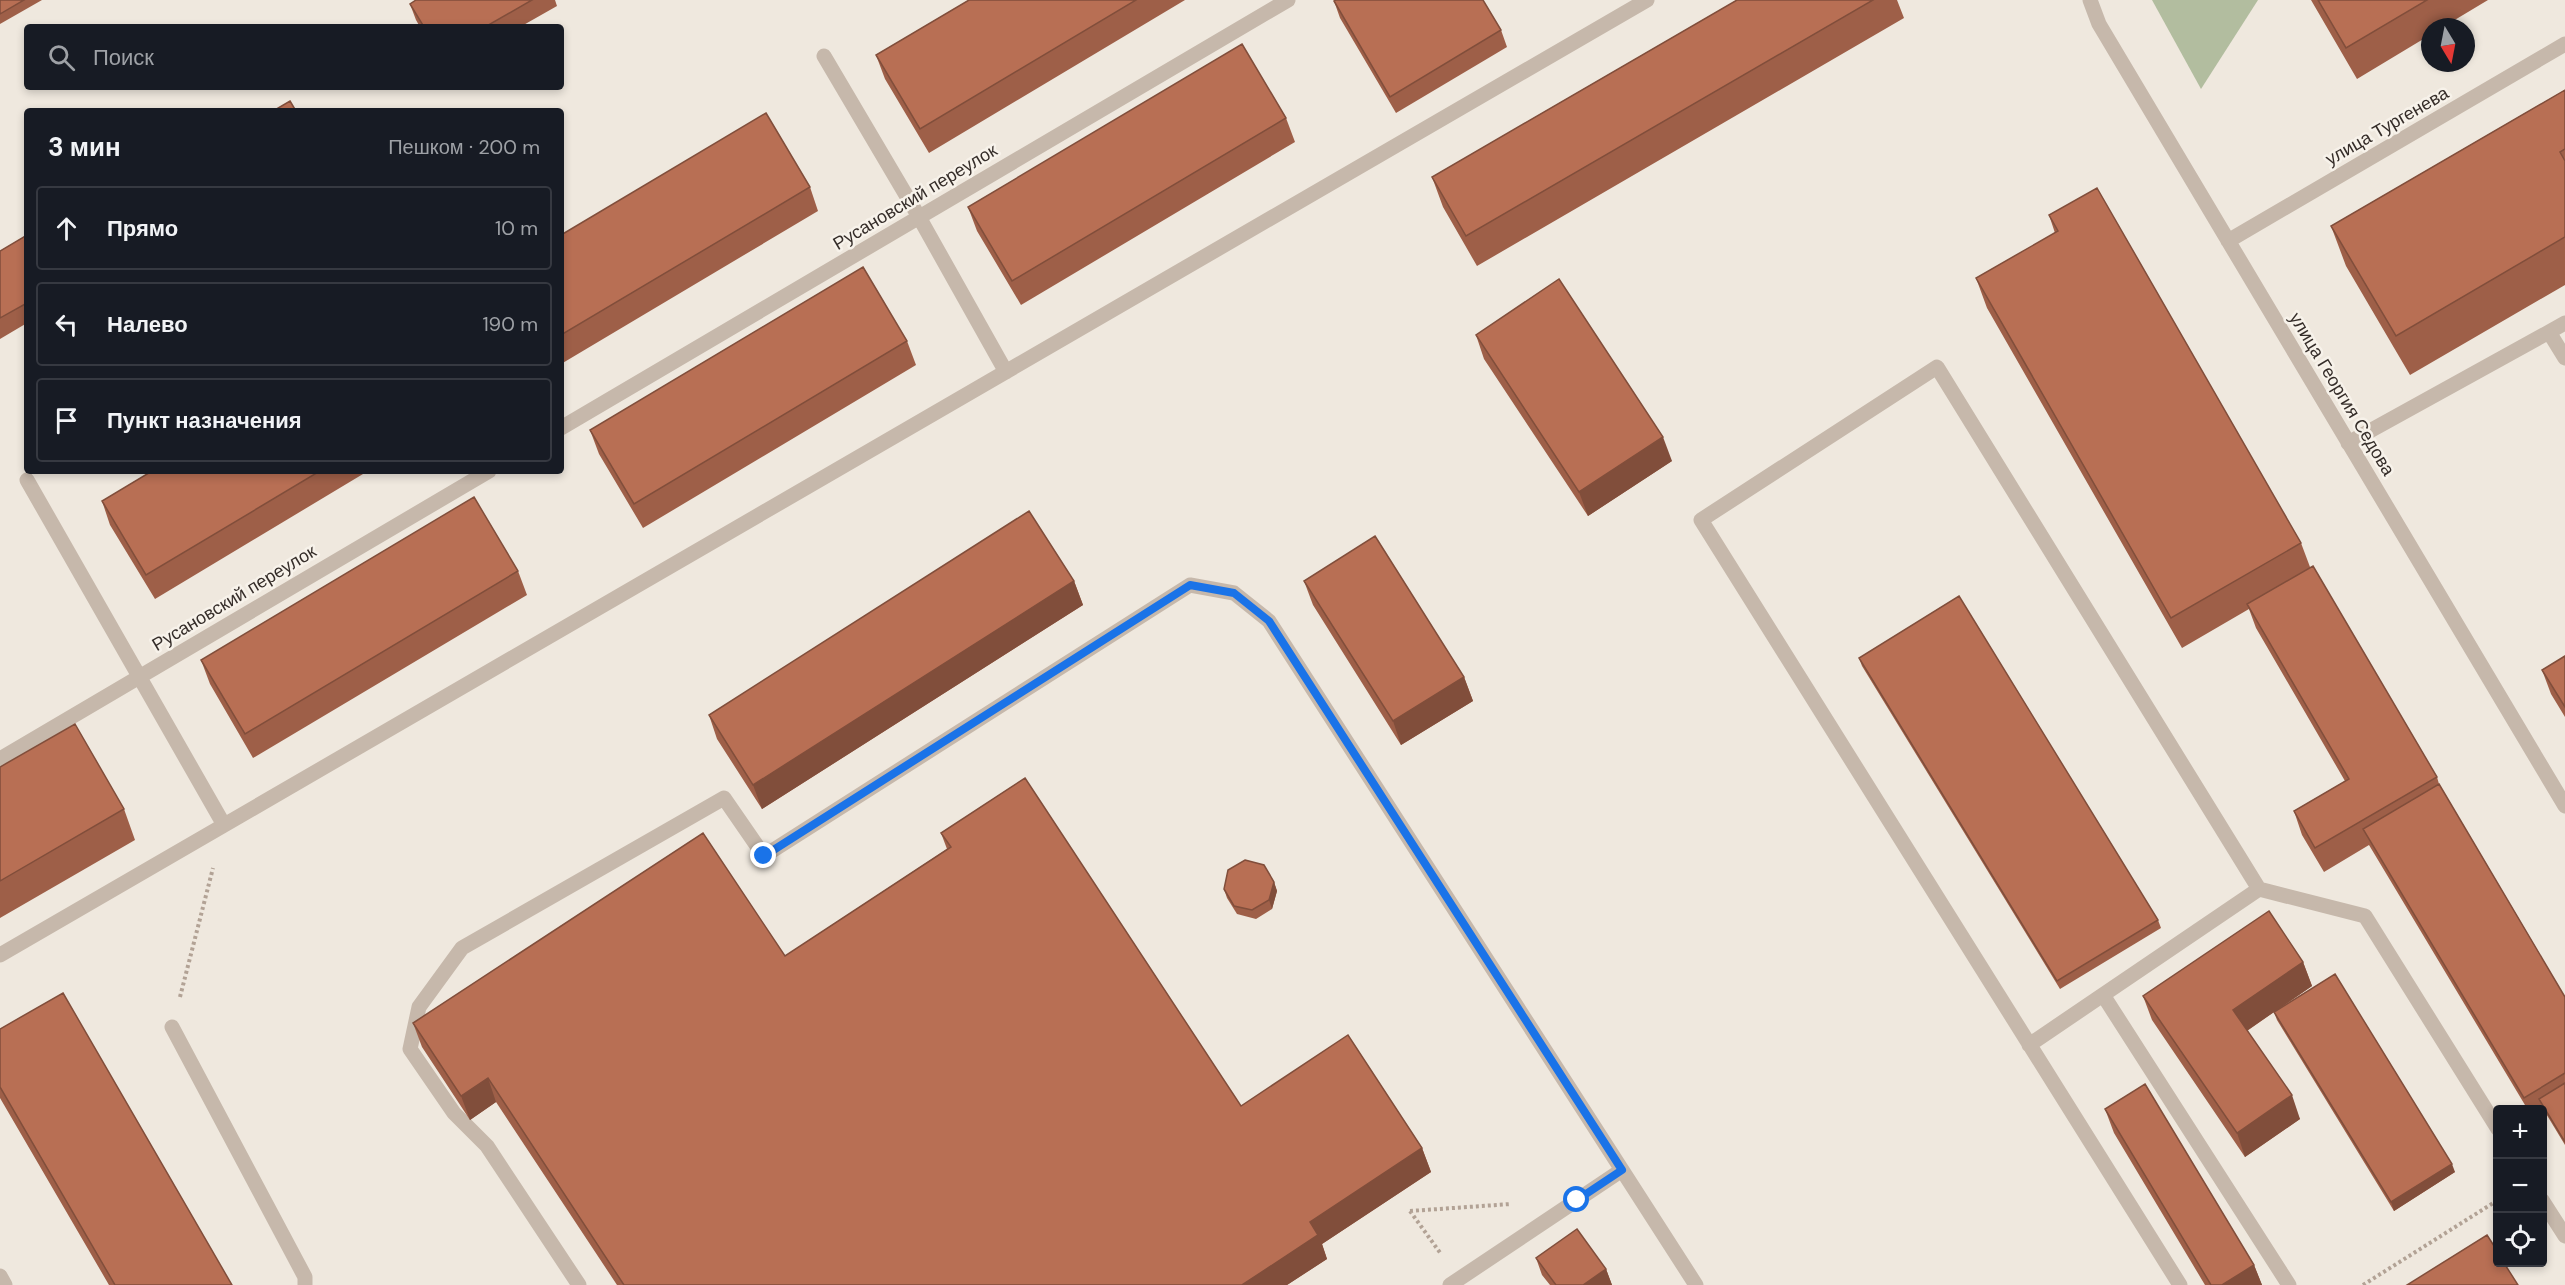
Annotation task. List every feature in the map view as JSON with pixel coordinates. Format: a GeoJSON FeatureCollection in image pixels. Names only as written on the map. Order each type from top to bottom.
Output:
{"type":"FeatureCollection","features":[{"type":"Feature","properties":{"kind":"street","name":"Русановский переулок"},"geometry":{"type":"LineString","coordinates":[[564,426],[1288,0]]}},
{"type":"Feature","properties":{"kind":"street"},"geometry":{"type":"LineString","coordinates":[[0,955],[1647,0]]}},
{"type":"Feature","properties":{"kind":"street","name":"улица Георгия Седова"},"geometry":{"type":"LineString","coordinates":[[2090,0],[2099,24],[2565,806]]}},
{"type":"Feature","properties":{"kind":"street","name":"улица Тургенева"},"geometry":{"type":"LineString","coordinates":[[2228,242],[2565,44]]}},
{"type":"Feature","properties":{"kind":"street"},"geometry":{"type":"LineString","coordinates":[[824,56],[920,217],[1006,372]]}},
{"type":"Feature","properties":{"kind":"street"},"geometry":{"type":"LineString","coordinates":[[2348,443],[2565,323]]}},
{"type":"Feature","properties":{"kind":"street"},"geometry":{"type":"LineString","coordinates":[[2549,332],[2565,357]]}},
{"type":"Feature","properties":{"kind":"street"},"geometry":{"type":"LineString","coordinates":[[2180,1285],[1701,519],[1937,367],[2259,889],[2365,916],[2493,1121]]}},
{"type":"Feature","properties":{"kind":"street","name":"Русановский переулок"},"geometry":{"type":"LineString","coordinates":[[0,759],[484,474]]}},
{"type":"Feature","properties":{"kind":"street"},"geometry":{"type":"LineString","coordinates":[[27,480],[224,825]]}},
{"type":"Feature","properties":{"kind":"street"},"geometry":{"type":"LineString","coordinates":[[579,1285],[487,1146],[454,1113],[410,1049],[419,1007],[462,948],[724,798],[764,856],[1190,585],[1234,593],[1269,621],[1696,1285]]}},
{"type":"Feature","properties":{"kind":"street"},"geometry":{"type":"LineString","coordinates":[[2029,1045],[2259,889]]}},
{"type":"Feature","properties":{"kind":"street"},"geometry":{"type":"LineString","coordinates":[[2103,995],[2289,1285]]}},
{"type":"Feature","properties":{"kind":"street"},"geometry":{"type":"LineString","coordinates":[[172,1027],[305,1277],[305,1285]]}},
{"type":"Feature","properties":{"kind":"street"},"geometry":{"type":"LineString","coordinates":[[1454,1282],[1622,1170]]}},
{"type":"Feature","properties":{"kind":"street"},"geometry":{"type":"LineString","coordinates":[[2547,1208],[2565,1236]]}},
{"type":"Feature","properties":{"kind":"street"},"geometry":{"type":"LineString","coordinates":[[0,1276],[5,1285]]}},
{"type":"Feature","properties":{"kind":"path"},"geometry":{"type":"LineString","coordinates":[[172,1027],[224,825]]}},
{"type":"Feature","properties":{"kind":"path"},"geometry":{"type":"LineString","coordinates":[[2363,1285],[2493,1203]]}},
{"type":"Feature","properties":{"kind":"path"},"geometry":{"type":"LineString","coordinates":[[1454,1282],[1410,1211],[1517,1204]]}},
{"type":"Feature","properties":{"kind":"green space"},"geometry":{"type":"Polygon","coordinates":[[[2152,0],[2258,0],[2201,89],[2152,0]]]}},
{"type":"Feature","properties":{"kind":"building"},"geometry":{"type":"Polygon","coordinates":[[[0,0],[24,0],[0,14],[0,0]]]}},
{"type":"Feature","properties":{"kind":"building"},"geometry":{"type":"Polygon","coordinates":[[[416,0],[532,0],[490,24],[422,24],[410,4],[416,0]]]}},
{"type":"Feature","properties":{"kind":"building"},"geometry":{"type":"Polygon","coordinates":[[[969,0],[1136,0],[920,129],[876,55],[969,0]]]}},
{"type":"Feature","properties":{"kind":"building"},"geometry":{"type":"Polygon","coordinates":[[[1483,0],[1501,30],[1390,97],[1334,1],[1483,0]]]}},
{"type":"Feature","properties":{"kind":"building"},"geometry":{"type":"Polygon","coordinates":[[[1737,0],[1873,0],[1466,236],[1432,177],[1737,0]]]}},
{"type":"Feature","properties":{"kind":"building"},"geometry":{"type":"Polygon","coordinates":[[[2318,0],[2427,0],[2346,48],[2318,0]]]}},
{"type":"Feature","properties":{"kind":"building"},"geometry":{"type":"Polygon","coordinates":[[[1242,44],[1286,118],[1012,281],[968,207],[1242,44]]]}},
{"type":"Feature","properties":{"kind":"building"},"geometry":{"type":"Polygon","coordinates":[[[2565,90],[2565,149],[2560,152],[2565,161],[2565,237],[2396,336],[2331,226],[2565,90]]]}},
{"type":"Feature","properties":{"kind":"building"},"geometry":{"type":"Polygon","coordinates":[[[290,101],[294,108],[278,108],[290,101]]]}},
{"type":"Feature","properties":{"kind":"building"},"geometry":{"type":"Polygon","coordinates":[[[766,113],[810,187],[564,333],[564,233],[766,113]]]}},
{"type":"Feature","properties":{"kind":"building"},"geometry":{"type":"Polygon","coordinates":[[[2097,188],[2301,543],[2171,618],[1976,278],[2058,231],[2049,215],[2097,188]]]}},
{"type":"Feature","properties":{"kind":"building"},"geometry":{"type":"Polygon","coordinates":[[[24,237],[24,305],[0,318],[0,251],[24,237]]]}},
{"type":"Feature","properties":{"kind":"building"},"geometry":{"type":"Polygon","coordinates":[[[863,267],[907,341],[634,504],[590,430],[863,267]]]}},
{"type":"Feature","properties":{"kind":"building"},"geometry":{"type":"Polygon","coordinates":[[[1559,279],[1663,437],[1579,492],[1476,335],[1559,279]]]}},
{"type":"Feature","properties":{"kind":"building"},"geometry":{"type":"Polygon","coordinates":[[[147,474],[315,474],[146,575],[102,501],[147,474]]]}},
{"type":"Feature","properties":{"kind":"building"},"geometry":{"type":"Polygon","coordinates":[[[474,497],[518,571],[245,734],[201,660],[474,497]]]}},
{"type":"Feature","properties":{"kind":"building"},"geometry":{"type":"Polygon","coordinates":[[[1029,511],[1074,581],[753,785],[709,715],[1029,511]]]}},
{"type":"Feature","properties":{"kind":"building"},"geometry":{"type":"Polygon","coordinates":[[[1375,536],[1464,677],[1393,721],[1304,581],[1375,536]]]}},
{"type":"Feature","properties":{"kind":"building"},"geometry":{"type":"Polygon","coordinates":[[[2313,566],[2437,777],[2315,848],[2294,811],[2349,779],[2247,604],[2313,566]]]}},
{"type":"Feature","properties":{"kind":"building"},"geometry":{"type":"Polygon","coordinates":[[[1959,596],[2158,920],[2057,981],[1859,658],[1959,596]]]}},
{"type":"Feature","properties":{"kind":"building"},"geometry":{"type":"Polygon","coordinates":[[[2565,656],[2565,707],[2542,670],[2565,656]]]}},
{"type":"Feature","properties":{"kind":"building"},"geometry":{"type":"Polygon","coordinates":[[[75,724],[124,809],[0,881],[0,767],[75,724]]]}},
{"type":"Feature","properties":{"kind":"building"},"geometry":{"type":"Polygon","coordinates":[[[1025,778],[1241,1106],[1348,1035],[1422,1148],[1310,1222],[1318,1235],[1242,1285],[624,1285],[488,1078],[461,1096],[413,1023],[703,833],[785,956],[951,847],[941,833],[1025,778]]]}},
{"type":"Feature","properties":{"kind":"building"},"geometry":{"type":"Polygon","coordinates":[[[2439,784],[2565,997],[2565,1073],[2524,1098],[2363,829],[2439,784]]]}},
{"type":"Feature","properties":{"kind":"building"},"geometry":{"type":"Polygon","coordinates":[[[1245,860],[1264,865],[1274,882],[1269,900],[1252,910],[1234,906],[1224,889],[1228,870],[1245,860]]]}},
{"type":"Feature","properties":{"kind":"building"},"geometry":{"type":"Polygon","coordinates":[[[2269,911],[2303,962],[2233,1010],[2292,1095],[2237,1133],[2143,996],[2269,911]]]}},
{"type":"Feature","properties":{"kind":"building"},"geometry":{"type":"Polygon","coordinates":[[[2335,974],[2452,1164],[2391,1202],[2274,1012],[2335,974]]]}},
{"type":"Feature","properties":{"kind":"building"},"geometry":{"type":"Polygon","coordinates":[[[63,993],[232,1285],[115,1285],[0,1087],[0,1029],[63,993]]]}},
{"type":"Feature","properties":{"kind":"building"},"geometry":{"type":"Polygon","coordinates":[[[2565,1083],[2565,1142],[2547,1112],[2547,1105],[2543,1105],[2539,1099],[2565,1083]]]}},
{"type":"Feature","properties":{"kind":"building"},"geometry":{"type":"Polygon","coordinates":[[[2145,1084],[2254,1265],[2222,1285],[2211,1285],[2105,1109],[2145,1084]]]}},
{"type":"Feature","properties":{"kind":"building"},"geometry":{"type":"Polygon","coordinates":[[[1577,1229],[1606,1269],[1583,1285],[1556,1285],[1536,1258],[1577,1229]]]}},
{"type":"Feature","properties":{"kind":"building"},"geometry":{"type":"Polygon","coordinates":[[[2487,1235],[2493,1244],[2493,1267],[2507,1267],[2518,1285],[2407,1285],[2487,1235]]]}},
{"type":"Feature","properties":{"kind":"route"},"geometry":{"type":"LineString","coordinates":[[764,856],[1190,585],[1234,593],[1269,621],[1622,1170],[1577,1200]]}}]}
